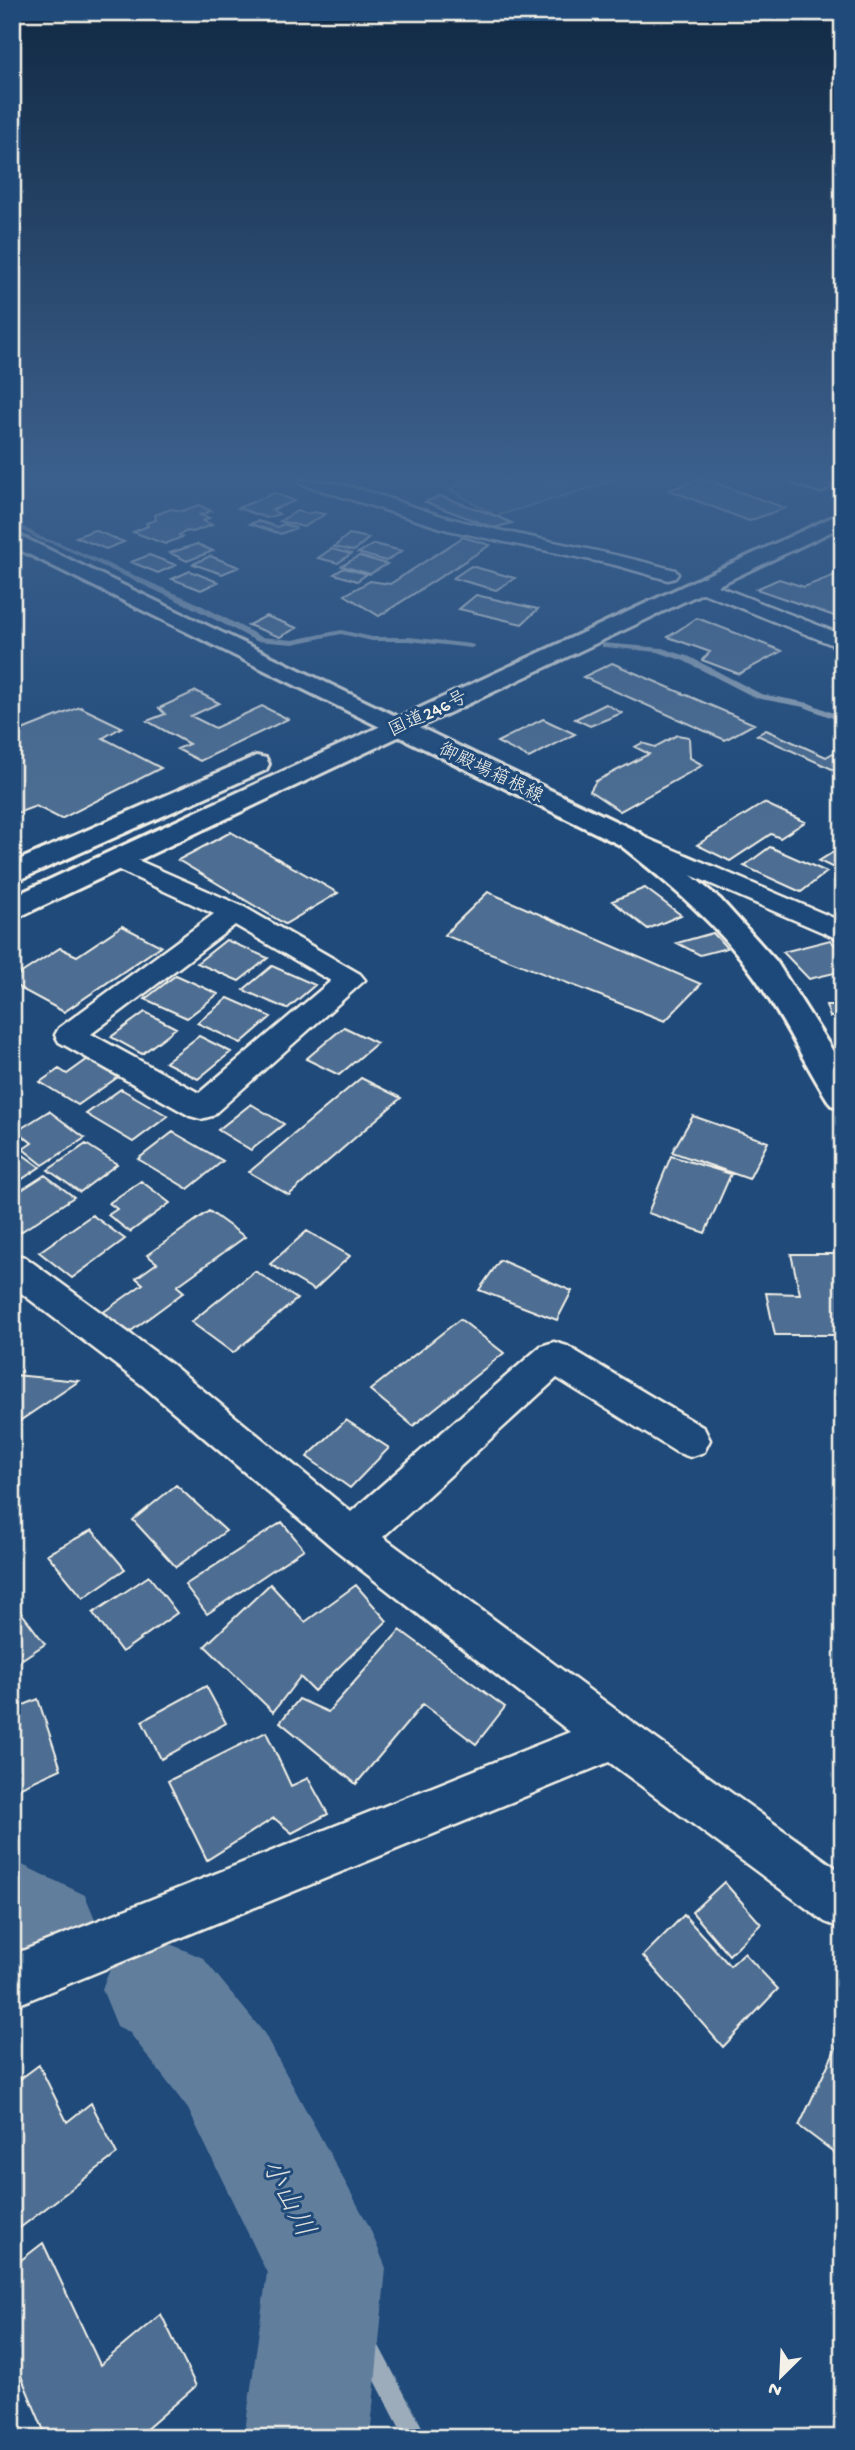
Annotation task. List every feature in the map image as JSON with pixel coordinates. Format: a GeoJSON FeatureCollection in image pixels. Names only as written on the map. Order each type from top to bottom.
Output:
{"type":"FeatureCollection","features":[{"type":"Feature","properties":{"kind":"main road","name":"御殿場箱根線"},"geometry":{"type":"LineString","coordinates":[[128,594],[630,839],[690,886],[754,953],[785,998],[843,1097]]}},
{"type":"Feature","properties":{"kind":"main road","name":"国道246号"},"geometry":{"type":"LineString","coordinates":[[12,909],[117,859],[377,715],[651,594]]}},
{"type":"Feature","properties":{"kind":"main road"},"geometry":{"type":"LineString","coordinates":[[12,874],[282,753]]}},
{"type":"Feature","properties":{"kind":"street"},"geometry":{"type":"LineString","coordinates":[[740,594],[843,643]]}},
{"type":"Feature","properties":{"kind":"street"},"geometry":{"type":"LineString","coordinates":[[630,839],[843,933]]}},
{"type":"Feature","properties":{"kind":"street"},"geometry":{"type":"LineString","coordinates":[[117,859],[234,913],[350,981],[201,1108],[71,1035],[234,913]]}},
{"type":"Feature","properties":{"kind":"street"},"geometry":{"type":"LineString","coordinates":[[12,1267],[156,1374],[352,1538],[614,1737],[843,1903]]}},
{"type":"Feature","properties":{"kind":"street"},"geometry":{"type":"LineString","coordinates":[[352,1538],[554,1357],[690,1440]]}},
{"type":"Feature","properties":{"kind":"street"},"geometry":{"type":"LineString","coordinates":[[28,1973],[614,1737]]}},
{"type":"Feature","properties":{"kind":"building"},"geometry":{"type":"Polygon","coordinates":[[[346,594],[413,594],[379,616],[346,594]]]}},
{"type":"Feature","properties":{"kind":"building"},"geometry":{"type":"Polygon","coordinates":[[[771,594],[843,594],[843,619],[771,594]]]}},
{"type":"Feature","properties":{"kind":"building"},"geometry":{"type":"Polygon","coordinates":[[[476,595],[538,609],[522,624],[459,609],[476,595]]]}},
{"type":"Feature","properties":{"kind":"building"},"geometry":{"type":"Polygon","coordinates":[[[266,616],[297,628],[280,637],[248,625],[266,616]]]}},
{"type":"Feature","properties":{"kind":"building"},"geometry":{"type":"Polygon","coordinates":[[[697,618],[782,651],[739,674],[702,660],[710,652],[668,637],[697,618]]]}},
{"type":"Feature","properties":{"kind":"building"},"geometry":{"type":"Polygon","coordinates":[[[612,663],[754,724],[725,740],[583,677],[612,663]]]}},
{"type":"Feature","properties":{"kind":"building"},"geometry":{"type":"Polygon","coordinates":[[[196,691],[219,703],[191,716],[215,728],[262,706],[288,719],[200,761],[177,749],[189,744],[147,721],[165,714],[159,708],[196,691]]]}},
{"type":"Feature","properties":{"kind":"building"},"geometry":{"type":"Polygon","coordinates":[[[606,704],[622,713],[590,726],[575,719],[606,704]]]}},
{"type":"Feature","properties":{"kind":"building"},"geometry":{"type":"Polygon","coordinates":[[[80,707],[122,727],[103,738],[161,768],[61,819],[36,806],[12,815],[12,734],[80,707]]]}},
{"type":"Feature","properties":{"kind":"building"},"geometry":{"type":"Polygon","coordinates":[[[543,719],[575,734],[529,758],[497,742],[543,719]]]}},
{"type":"Feature","properties":{"kind":"building"},"geometry":{"type":"Polygon","coordinates":[[[766,730],[826,757],[833,753],[843,757],[843,774],[757,735],[766,730]]]}},
{"type":"Feature","properties":{"kind":"building"},"geometry":{"type":"Polygon","coordinates":[[[677,735],[689,737],[690,758],[703,765],[620,811],[590,791],[596,781],[649,754],[635,747],[642,743],[655,747],[677,735]]]}},
{"type":"Feature","properties":{"kind":"building"},"geometry":{"type":"Polygon","coordinates":[[[764,803],[805,822],[780,838],[771,834],[730,861],[697,845],[764,803]]]}},
{"type":"Feature","properties":{"kind":"building"},"geometry":{"type":"Polygon","coordinates":[[[231,832],[338,893],[285,924],[178,860],[231,832]]]}},
{"type":"Feature","properties":{"kind":"building"},"geometry":{"type":"Polygon","coordinates":[[[843,846],[843,867],[838,870],[819,861],[843,846]]]}},
{"type":"Feature","properties":{"kind":"building"},"geometry":{"type":"Polygon","coordinates":[[[770,847],[827,872],[801,892],[744,866],[770,847]]]}},
{"type":"Feature","properties":{"kind":"building"},"geometry":{"type":"Polygon","coordinates":[[[645,888],[681,915],[648,929],[612,901],[645,888]]]}},
{"type":"Feature","properties":{"kind":"building"},"geometry":{"type":"Polygon","coordinates":[[[488,892],[701,984],[665,1021],[444,935],[488,892]]]}},
{"type":"Feature","properties":{"kind":"building"},"geometry":{"type":"Polygon","coordinates":[[[122,926],[161,946],[64,1012],[12,984],[12,979],[60,948],[77,956],[122,926]]]}},
{"type":"Feature","properties":{"kind":"building"},"geometry":{"type":"Polygon","coordinates":[[[713,933],[727,948],[700,955],[677,943],[713,933]]]}},
{"type":"Feature","properties":{"kind":"building"},"geometry":{"type":"Polygon","coordinates":[[[226,940],[268,958],[239,981],[197,963],[226,940]]]}},
{"type":"Feature","properties":{"kind":"building"},"geometry":{"type":"Polygon","coordinates":[[[830,940],[843,953],[843,971],[809,979],[783,952],[830,940]]]}},
{"type":"Feature","properties":{"kind":"building"},"geometry":{"type":"Polygon","coordinates":[[[272,966],[315,985],[287,1009],[243,990],[272,966]]]}},
{"type":"Feature","properties":{"kind":"building"},"geometry":{"type":"Polygon","coordinates":[[[176,975],[218,994],[187,1018],[145,999],[176,975]]]}},
{"type":"Feature","properties":{"kind":"building"},"geometry":{"type":"Polygon","coordinates":[[[228,998],[271,1017],[241,1043],[197,1023],[228,998]]]}},
{"type":"Feature","properties":{"kind":"building"},"geometry":{"type":"Polygon","coordinates":[[[826,1005],[843,1005],[843,1017],[830,1017],[826,1005]]]}},
{"type":"Feature","properties":{"kind":"building"},"geometry":{"type":"Polygon","coordinates":[[[145,1012],[176,1028],[142,1054],[111,1037],[145,1012]]]}},
{"type":"Feature","properties":{"kind":"building"},"geometry":{"type":"Polygon","coordinates":[[[344,1027],[377,1043],[339,1075],[306,1059],[344,1027]]]}},
{"type":"Feature","properties":{"kind":"building"},"geometry":{"type":"Polygon","coordinates":[[[199,1036],[231,1052],[198,1079],[165,1062],[199,1036]]]}},
{"type":"Feature","properties":{"kind":"building"},"geometry":{"type":"Polygon","coordinates":[[[88,1059],[118,1077],[78,1105],[40,1082],[59,1069],[67,1074],[88,1059]]]}},
{"type":"Feature","properties":{"kind":"building"},"geometry":{"type":"Polygon","coordinates":[[[361,1078],[401,1098],[289,1195],[249,1172],[361,1078]]]}},
{"type":"Feature","properties":{"kind":"building"},"geometry":{"type":"Polygon","coordinates":[[[121,1089],[168,1116],[133,1142],[86,1114],[121,1089]]]}},
{"type":"Feature","properties":{"kind":"building"},"geometry":{"type":"Polygon","coordinates":[[[251,1104],[284,1124],[251,1150],[218,1130],[251,1104]]]}},
{"type":"Feature","properties":{"kind":"building"},"geometry":{"type":"Polygon","coordinates":[[[49,1111],[85,1138],[43,1165],[23,1149],[32,1143],[17,1131],[49,1111]]]}},
{"type":"Feature","properties":{"kind":"building"},"geometry":{"type":"Polygon","coordinates":[[[693,1116],[768,1142],[749,1179],[672,1152],[693,1116]]]}},
{"type":"Feature","properties":{"kind":"building"},"geometry":{"type":"Polygon","coordinates":[[[173,1132],[223,1161],[188,1189],[138,1159],[173,1132]]]}},
{"type":"Feature","properties":{"kind":"building"},"geometry":{"type":"Polygon","coordinates":[[[86,1144],[117,1164],[80,1192],[48,1170],[86,1144]]]}},
{"type":"Feature","properties":{"kind":"building"},"geometry":{"type":"Polygon","coordinates":[[[12,1147],[40,1167],[12,1186],[12,1147]]]}},
{"type":"Feature","properties":{"kind":"building"},"geometry":{"type":"Polygon","coordinates":[[[671,1156],[731,1174],[705,1233],[648,1213],[671,1156]]]}},
{"type":"Feature","properties":{"kind":"building"},"geometry":{"type":"Polygon","coordinates":[[[45,1175],[74,1197],[16,1235],[12,1231],[12,1208],[20,1202],[12,1196],[45,1175]]]}},
{"type":"Feature","properties":{"kind":"building"},"geometry":{"type":"Polygon","coordinates":[[[141,1181],[170,1203],[130,1232],[108,1215],[117,1209],[109,1203],[141,1181]]]}},
{"type":"Feature","properties":{"kind":"building"},"geometry":{"type":"Polygon","coordinates":[[[209,1211],[245,1237],[177,1286],[184,1292],[127,1334],[102,1313],[143,1284],[136,1278],[157,1263],[147,1255],[209,1211]]]}},
{"type":"Feature","properties":{"kind":"building"},"geometry":{"type":"Polygon","coordinates":[[[92,1215],[125,1239],[72,1278],[39,1252],[92,1215]]]}},
{"type":"Feature","properties":{"kind":"building"},"geometry":{"type":"Polygon","coordinates":[[[307,1231],[350,1256],[314,1290],[270,1264],[307,1231]]]}},
{"type":"Feature","properties":{"kind":"building"},"geometry":{"type":"Polygon","coordinates":[[[791,1254],[843,1254],[843,1335],[775,1335],[766,1293],[800,1294],[791,1254]]]}},
{"type":"Feature","properties":{"kind":"building"},"geometry":{"type":"Polygon","coordinates":[[[500,1260],[572,1291],[557,1320],[479,1290],[500,1260]]]}},
{"type":"Feature","properties":{"kind":"building"},"geometry":{"type":"Polygon","coordinates":[[[255,1271],[297,1299],[233,1353],[191,1322],[255,1271]]]}},
{"type":"Feature","properties":{"kind":"building"},"geometry":{"type":"Polygon","coordinates":[[[460,1319],[504,1353],[413,1426],[370,1390],[460,1319]]]}},
{"type":"Feature","properties":{"kind":"building"},"geometry":{"type":"Polygon","coordinates":[[[14,1375],[79,1381],[12,1426],[14,1375]]]}},
{"type":"Feature","properties":{"kind":"building"},"geometry":{"type":"Polygon","coordinates":[[[346,1420],[389,1448],[350,1488],[307,1457],[346,1420]]]}},
{"type":"Feature","properties":{"kind":"building"},"geometry":{"type":"Polygon","coordinates":[[[176,1485],[226,1531],[176,1567],[133,1520],[176,1485]]]}},
{"type":"Feature","properties":{"kind":"building"},"geometry":{"type":"Polygon","coordinates":[[[282,1522],[304,1549],[207,1614],[185,1585],[282,1522]]]}},
{"type":"Feature","properties":{"kind":"building"},"geometry":{"type":"Polygon","coordinates":[[[92,1530],[125,1569],[83,1598],[47,1554],[92,1530]]]}},
{"type":"Feature","properties":{"kind":"building"},"geometry":{"type":"Polygon","coordinates":[[[149,1576],[177,1613],[122,1652],[93,1613],[149,1576]]]}},
{"type":"Feature","properties":{"kind":"building"},"geometry":{"type":"Polygon","coordinates":[[[270,1584],[305,1622],[356,1585],[387,1621],[314,1691],[300,1677],[273,1712],[205,1646],[270,1584]]]}},
{"type":"Feature","properties":{"kind":"building"},"geometry":{"type":"Polygon","coordinates":[[[12,1600],[45,1644],[12,1666],[12,1600]]]}},
{"type":"Feature","properties":{"kind":"building"},"geometry":{"type":"Polygon","coordinates":[[[400,1630],[505,1707],[476,1744],[423,1704],[356,1784],[280,1722],[299,1699],[328,1712],[400,1630]]]}},
{"type":"Feature","properties":{"kind":"building"},"geometry":{"type":"Polygon","coordinates":[[[206,1686],[226,1723],[161,1759],[142,1721],[206,1686]]]}},
{"type":"Feature","properties":{"kind":"building"},"geometry":{"type":"Polygon","coordinates":[[[38,1699],[61,1769],[12,1791],[12,1710],[38,1699]]]}},
{"type":"Feature","properties":{"kind":"building"},"geometry":{"type":"Polygon","coordinates":[[[266,1732],[291,1786],[308,1778],[328,1814],[292,1833],[274,1818],[207,1860],[168,1781],[266,1732]]]}},
{"type":"Feature","properties":{"kind":"building"},"geometry":{"type":"Polygon","coordinates":[[[724,1882],[761,1924],[729,1955],[692,1912],[724,1882]]]}},
{"type":"Feature","properties":{"kind":"building"},"geometry":{"type":"Polygon","coordinates":[[[684,1915],[730,1966],[744,1953],[778,1989],[723,2047],[643,1956],[684,1915]]]}},
{"type":"Feature","properties":{"kind":"building"},"geometry":{"type":"Polygon","coordinates":[[[843,2033],[843,2159],[799,2126],[843,2033]]]}},
{"type":"Feature","properties":{"kind":"building"},"geometry":{"type":"Polygon","coordinates":[[[39,2065],[67,2122],[91,2103],[117,2154],[12,2234],[12,2085],[39,2065]]]}},
{"type":"Feature","properties":{"kind":"building"},"geometry":{"type":"Polygon","coordinates":[[[43,2243],[100,2365],[161,2314],[196,2386],[136,2438],[47,2438],[12,2355],[12,2267],[43,2243]]]}},
{"type":"Feature","properties":{"kind":"waterway"},"geometry":{"type":"LineString","coordinates":[[170,594],[259,639],[293,642],[341,632],[372,639],[409,639],[471,646]]}},
{"type":"Feature","properties":{"kind":"waterway"},"geometry":{"type":"LineString","coordinates":[[605,645],[659,650],[687,659],[759,696],[806,705],[843,720]]}},
{"type":"Feature","properties":{"kind":"waterway","name":"小山川"},"geometry":{"type":"LineString","coordinates":[[12,1911],[49,1931]]}},
{"type":"Feature","properties":{"kind":"waterway","name":"小山川"},"geometry":{"type":"LineString","coordinates":[[154,1989],[166,1995],[226,2071],[327,2268],[307,2438]]}},
{"type":"Feature","properties":{"kind":"waterway"},"geometry":{"type":"LineString","coordinates":[[327,2268],[417,2438]]}}]}
